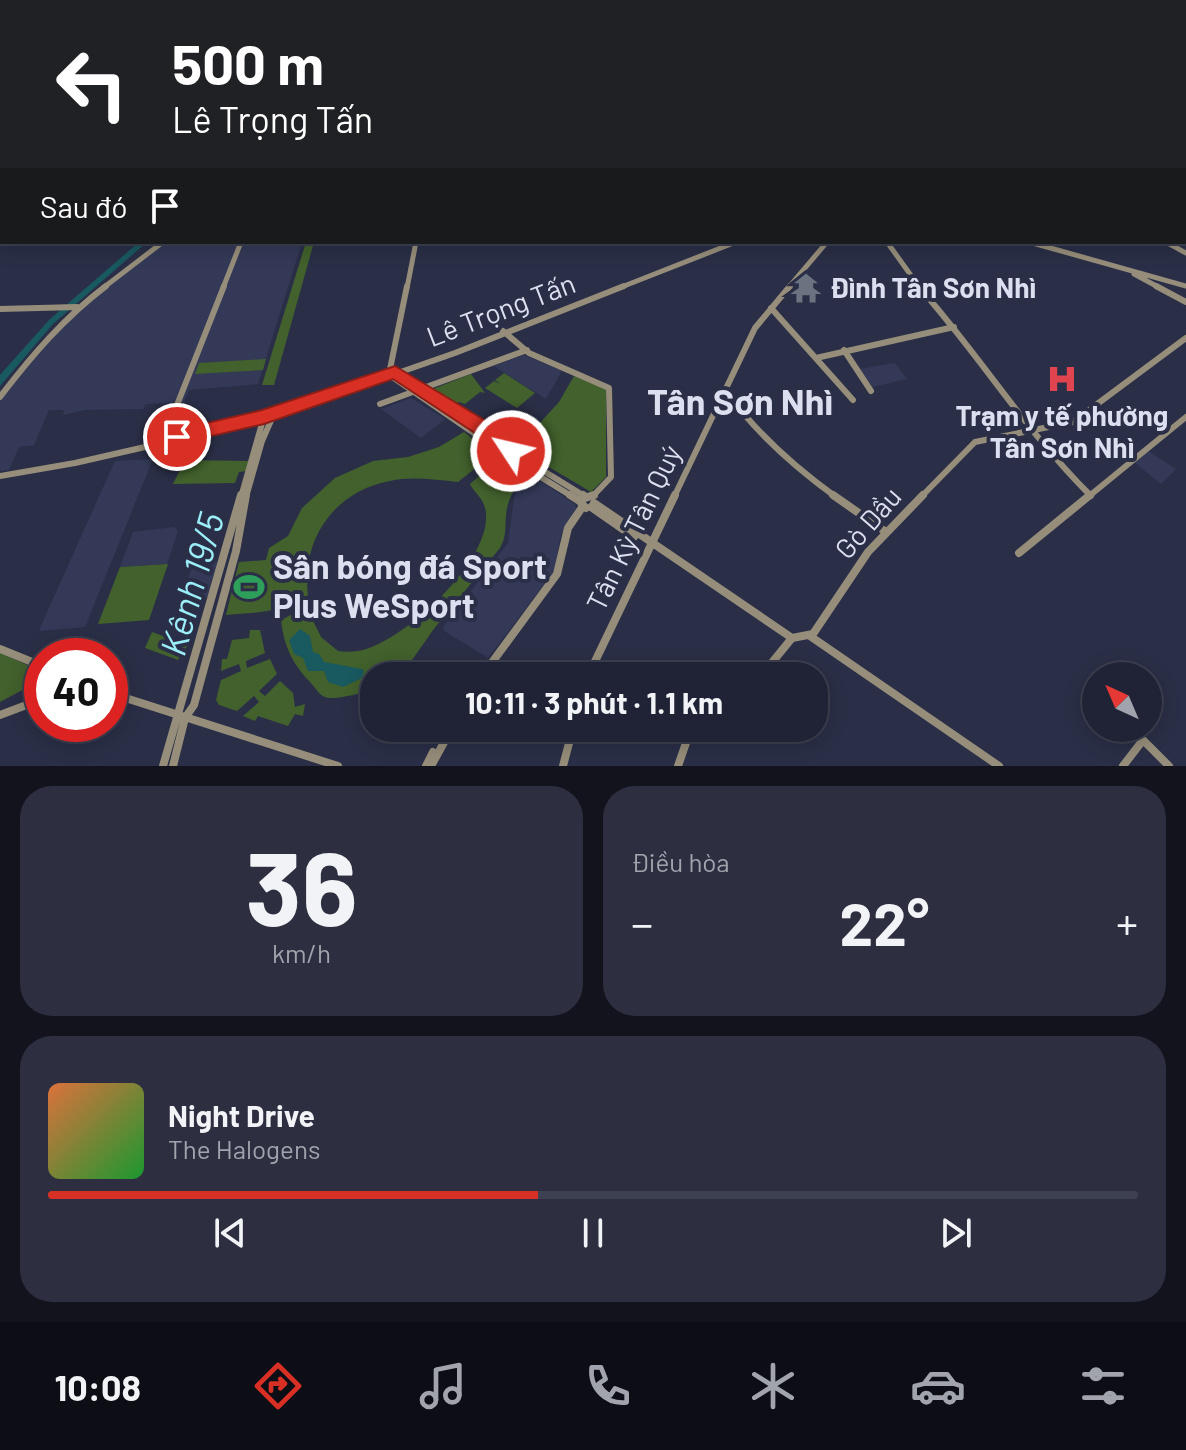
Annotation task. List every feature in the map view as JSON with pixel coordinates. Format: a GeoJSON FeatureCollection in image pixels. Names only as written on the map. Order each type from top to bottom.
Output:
{"type":"FeatureCollection","features":[{"type":"Feature","properties":{"kind":"street"},"geometry":{"type":"LineString","coordinates":[[0,397],[74,307],[115,282],[161,244]]}},
{"type":"Feature","properties":{"kind":"street"},"geometry":{"type":"LineString","coordinates":[[164,441],[242,244]]}},
{"type":"Feature","properties":{"kind":"street","name":"Lê Trọng Tấn"},"geometry":{"type":"LineString","coordinates":[[0,475],[269,417],[393,374],[728,244]]}},
{"type":"Feature","properties":{"kind":"street","name":"Tân Kỳ Tân Quý"},"geometry":{"type":"LineString","coordinates":[[594,662],[755,328],[825,244]]}},
{"type":"Feature","properties":{"kind":"street"},"geometry":{"type":"LineString","coordinates":[[888,244],[903,269],[953,326],[1033,430],[1091,496]]}},
{"type":"Feature","properties":{"kind":"street"},"geometry":{"type":"LineString","coordinates":[[1035,244],[1131,272],[1186,301]]}},
{"type":"Feature","properties":{"kind":"street"},"geometry":{"type":"LineString","coordinates":[[417,246],[391,369],[393,374],[500,447],[500,454],[508,453],[588,502],[792,638],[810,636],[999,766]]}},
{"type":"Feature","properties":{"kind":"street"},"geometry":{"type":"LineString","coordinates":[[1131,272],[1186,301]]}},
{"type":"Feature","properties":{"kind":"street"},"geometry":{"type":"LineString","coordinates":[[1149,279],[1186,286]]}},
{"type":"Feature","properties":{"kind":"street"},"geometry":{"type":"LineString","coordinates":[[0,308],[74,307]]}},
{"type":"Feature","properties":{"kind":"street"},"geometry":{"type":"LineString","coordinates":[[771,308],[795,331],[853,400]]}},
{"type":"Feature","properties":{"kind":"street"},"geometry":{"type":"LineString","coordinates":[[815,358],[953,326]]}},
{"type":"Feature","properties":{"kind":"street"},"geometry":{"type":"LineString","coordinates":[[495,662],[560,576],[570,531],[588,502],[614,478],[610,387],[527,350],[504,332]]}},
{"type":"Feature","properties":{"kind":"street","name":"Gò Dầu"},"geometry":{"type":"LineString","coordinates":[[810,636],[868,552],[975,442],[1074,421],[1186,338]]}},
{"type":"Feature","properties":{"kind":"street"},"geometry":{"type":"LineString","coordinates":[[380,404],[527,350]]}},
{"type":"Feature","properties":{"kind":"street"},"geometry":{"type":"LineString","coordinates":[[845,351],[871,391]]}},
{"type":"Feature","properties":{"kind":"street"},"geometry":{"type":"LineString","coordinates":[[725,390],[757,433],[778,454],[886,532]]}},
{"type":"Feature","properties":{"kind":"street"},"geometry":{"type":"LineString","coordinates":[[173,766],[214,604],[269,417]]}},
{"type":"Feature","properties":{"kind":"street"},"geometry":{"type":"LineString","coordinates":[[1019,553],[1186,417]]}},
{"type":"Feature","properties":{"kind":"street"},"geometry":{"type":"LineString","coordinates":[[163,766],[183,718],[194,705],[214,604],[251,472]]}},
{"type":"Feature","properties":{"kind":"street"},"geometry":{"type":"LineString","coordinates":[[772,662],[792,638]]}},
{"type":"Feature","properties":{"kind":"street"},"geometry":{"type":"LineString","coordinates":[[0,649],[24,659]]}},
{"type":"Feature","properties":{"kind":"street"},"geometry":{"type":"LineString","coordinates":[[128,699],[338,766]]}},
{"type":"Feature","properties":{"kind":"street"},"geometry":{"type":"LineString","coordinates":[[0,715],[24,706]]}},
{"type":"Feature","properties":{"kind":"street"},"geometry":{"type":"LineString","coordinates":[[1123,766],[1143,740],[1169,766]]}},
{"type":"Feature","properties":{"kind":"street"},"geometry":{"type":"LineString","coordinates":[[428,766],[441,742]]}},
{"type":"Feature","properties":{"kind":"street"},"geometry":{"type":"LineString","coordinates":[[563,766],[569,742]]}},
{"type":"Feature","properties":{"kind":"street"},"geometry":{"type":"LineString","coordinates":[[678,766],[686,742]]}},
{"type":"Feature","properties":{"kind":"shaded area"},"geometry":{"type":"Polygon","coordinates":[[[137,244],[145,244],[53,324],[0,386],[0,375],[49,320],[137,244]]]}},
{"type":"Feature","properties":{"kind":"shaded area"},"geometry":{"type":"Polygon","coordinates":[[[162,244],[301,244],[258,384],[189,390],[184,402],[146,404],[143,409],[86,410],[63,415],[64,410],[49,410],[34,445],[19,447],[9,470],[0,471],[0,402],[42,347],[94,297],[162,244]]]}},
{"type":"Feature","properties":{"kind":"shaded area"},"geometry":{"type":"Polygon","coordinates":[[[524,355],[562,371],[546,399],[494,366],[524,355]]]}},
{"type":"Feature","properties":{"kind":"shaded area"},"geometry":{"type":"Polygon","coordinates":[[[895,363],[907,379],[873,387],[859,369],[895,363]]]}},
{"type":"Feature","properties":{"kind":"shaded area"},"geometry":{"type":"Polygon","coordinates":[[[411,398],[445,419],[421,438],[381,409],[411,398]]]}},
{"type":"Feature","properties":{"kind":"shaded area"},"geometry":{"type":"Polygon","coordinates":[[[1148,451],[1176,469],[1161,484],[1135,463],[1148,451]]]}},
{"type":"Feature","properties":{"kind":"shaded area"},"geometry":{"type":"Polygon","coordinates":[[[153,459],[85,627],[39,630],[115,461],[153,459]]]}},
{"type":"Feature","properties":{"kind":"shaded area"},"geometry":{"type":"Polygon","coordinates":[[[529,474],[575,504],[576,508],[561,534],[554,571],[488,658],[444,631],[443,627],[508,543],[514,498],[518,487],[529,474]]]}},
{"type":"Feature","properties":{"kind":"shaded area"},"geometry":{"type":"Polygon","coordinates":[[[174,527],[178,531],[167,564],[120,567],[133,532],[174,527]]]}},
{"type":"Feature","properties":{"kind":"shaded area"},"geometry":{"type":"Polygon","coordinates":[[[219,561],[209,597],[183,594],[193,563],[219,561]]]}},
{"type":"Feature","properties":{"kind":"shaded area"},"geometry":{"type":"Polygon","coordinates":[[[300,629],[310,636],[313,652],[319,654],[324,662],[360,669],[360,679],[343,687],[328,682],[324,671],[308,671],[303,658],[294,654],[289,640],[300,629]]]}},
{"type":"Feature","properties":{"kind":"green space"},"geometry":{"type":"Polygon","coordinates":[[[305,244],[313,244],[274,385],[262,385],[305,244]]]}},
{"type":"Feature","properties":{"kind":"green space"},"geometry":{"type":"Polygon","coordinates":[[[266,359],[263,370],[195,374],[199,363],[266,359]]]}},
{"type":"Feature","properties":{"kind":"green space"},"geometry":{"type":"Polygon","coordinates":[[[504,373],[535,393],[517,408],[485,388],[494,381],[500,384],[495,380],[504,373]]]}},
{"type":"Feature","properties":{"kind":"green space"},"geometry":{"type":"Polygon","coordinates":[[[471,374],[485,393],[480,392],[465,404],[459,402],[453,406],[433,392],[433,389],[471,374]]]}},
{"type":"Feature","properties":{"kind":"green space"},"geometry":{"type":"Polygon","coordinates":[[[574,376],[606,389],[606,477],[591,492],[517,448],[559,402],[574,376]]]}},
{"type":"Feature","properties":{"kind":"green space"},"geometry":{"type":"Polygon","coordinates":[[[464,432],[493,454],[458,482],[398,480],[353,495],[325,521],[316,537],[307,575],[308,595],[277,609],[226,615],[239,562],[266,560],[269,548],[288,536],[302,508],[335,478],[373,461],[408,457],[439,447],[464,432]]]}},
{"type":"Feature","properties":{"kind":"green space"},"geometry":{"type":"Polygon","coordinates":[[[500,458],[526,473],[508,503],[500,548],[411,662],[360,662],[360,693],[334,698],[320,694],[294,661],[284,638],[281,620],[306,607],[321,637],[338,651],[363,650],[401,631],[442,596],[474,554],[483,534],[486,510],[470,484],[500,458]]]}},
{"type":"Feature","properties":{"kind":"green space"},"geometry":{"type":"Polygon","coordinates":[[[185,460],[249,461],[246,471],[239,472],[235,483],[173,484],[185,460]]]}},
{"type":"Feature","properties":{"kind":"green space"},"geometry":{"type":"Polygon","coordinates":[[[168,564],[149,620],[98,624],[120,567],[168,564]]]}},
{"type":"Feature","properties":{"kind":"green space"},"geometry":{"type":"Polygon","coordinates":[[[250,630],[260,630],[265,653],[246,661],[247,668],[270,659],[277,674],[259,691],[265,696],[280,681],[293,693],[295,707],[305,704],[303,716],[295,714],[288,726],[258,716],[255,721],[243,716],[259,702],[254,696],[237,711],[219,705],[216,700],[221,680],[241,671],[239,664],[221,671],[222,659],[227,659],[232,640],[249,638],[250,630]]]}},
{"type":"Feature","properties":{"kind":"green space"},"geometry":{"type":"Polygon","coordinates":[[[152,632],[188,645],[178,660],[145,648],[152,632]]]}},
{"type":"Feature","properties":{"kind":"green space"},"geometry":{"type":"Polygon","coordinates":[[[0,653],[24,664],[24,689],[0,702],[0,653]]]}},
{"type":"Feature","properties":{"kind":"place","name":"Đình Tân Sơn Nhì"},"geometry":{"type":"Point","coordinates":[806,288]}},
{"type":"Feature","properties":{"kind":"place","name":"Trạm y tế phường Tân Sơn Nhì"},"geometry":{"type":"Point","coordinates":[1062,379]}},
{"type":"Feature","properties":{"kind":"place","name":"Sân bóng đá Sport Plus WeSport"},"geometry":{"type":"Point","coordinates":[249,587]}},
{"type":"Feature","properties":{"kind":"district","name":"Tân Sơn Nhì"},"geometry":{"type":"Point","coordinates":[740,402]}},
{"type":"Feature","properties":{"kind":"route"},"geometry":{"type":"LineString","coordinates":[[177,437],[264,417],[395,372],[509,445],[511,451]]}},
{"type":"Feature","properties":{"kind":"water label","name":"Kênh 19/5"},"geometry":{"type":"Point","coordinates":[192,584]}}]}
